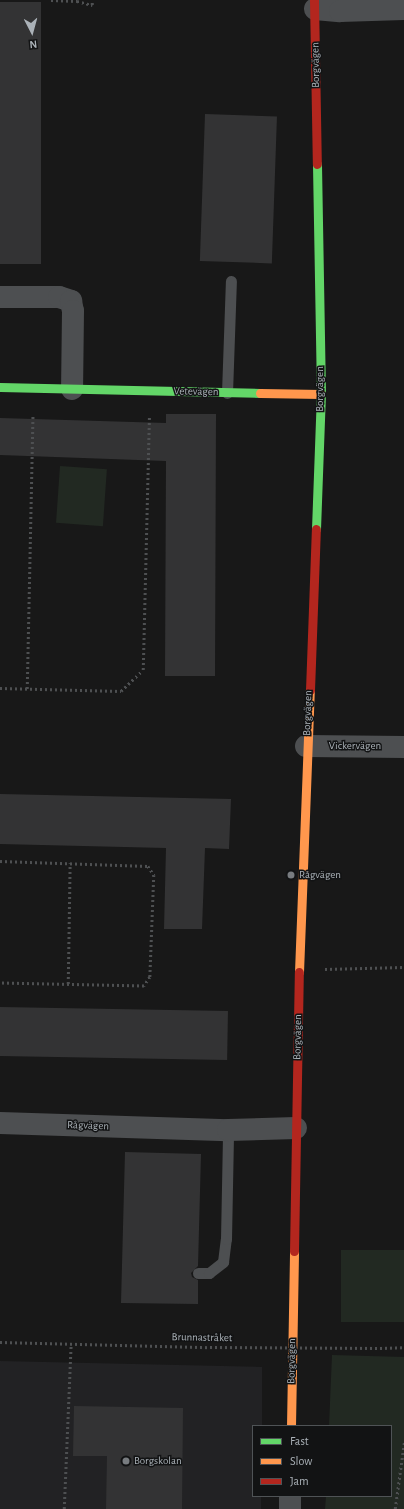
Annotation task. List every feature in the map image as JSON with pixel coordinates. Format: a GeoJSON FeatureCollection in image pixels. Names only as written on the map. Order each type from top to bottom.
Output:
{"type":"FeatureCollection","features":[{"type":"Feature","properties":{"kind":"street"},"geometry":{"type":"LineString","coordinates":[[314,5],[340,11],[404,9]]}},
{"type":"Feature","properties":{"kind":"street","name":"Borgvägen"},"geometry":{"type":"LineString","coordinates":[[291,1425],[296,1128],[306,746],[321,394],[314,5]]}},
{"type":"Feature","properties":{"kind":"street"},"geometry":{"type":"LineString","coordinates":[[0,297],[59,297],[70,301],[73,311],[72,389]]}},
{"type":"Feature","properties":{"kind":"street","name":"Vetevägen"},"geometry":{"type":"LineString","coordinates":[[0,387],[321,394]]}},
{"type":"Feature","properties":{"kind":"street","name":"Vickervägen"},"geometry":{"type":"LineString","coordinates":[[306,746],[404,747]]}},
{"type":"Feature","properties":{"kind":"street","name":"Rågvägen"},"geometry":{"type":"LineString","coordinates":[[0,1124],[228,1130],[296,1128]]}},
{"type":"Feature","properties":{"kind":"street"},"geometry":{"type":"LineString","coordinates":[[290,1497],[290,1509]]}},
{"type":"Feature","properties":{"kind":"lane"},"geometry":{"type":"LineString","coordinates":[[227,393],[232,281]]}},
{"type":"Feature","properties":{"kind":"lane"},"geometry":{"type":"LineString","coordinates":[[198,1272],[209,1273],[222,1262],[226,1239],[228,1130]]}},
{"type":"Feature","properties":{"kind":"path"},"geometry":{"type":"LineString","coordinates":[[50,0],[78,1],[92,5],[92,0]]}},
{"type":"Feature","properties":{"kind":"path"},"geometry":{"type":"LineString","coordinates":[[27,689],[35,388]]}},
{"type":"Feature","properties":{"kind":"path"},"geometry":{"type":"LineString","coordinates":[[0,688],[121,690],[143,670],[152,391]]}},
{"type":"Feature","properties":{"kind":"path"},"geometry":{"type":"LineString","coordinates":[[0,861],[148,866],[154,875],[150,977],[144,986],[0,983]]}},
{"type":"Feature","properties":{"kind":"path"},"geometry":{"type":"LineString","coordinates":[[68,984],[70,863]]}},
{"type":"Feature","properties":{"kind":"path"},"geometry":{"type":"LineString","coordinates":[[323,969],[404,967]]}},
{"type":"Feature","properties":{"kind":"path","name":"Brunnastråket"},"geometry":{"type":"LineString","coordinates":[[0,1342],[210,1347],[404,1347]]}},
{"type":"Feature","properties":{"kind":"path"},"geometry":{"type":"LineString","coordinates":[[64,1509],[71,1344]]}},
{"type":"Feature","properties":{"kind":"path"},"geometry":{"type":"LineString","coordinates":[[395,1509],[404,1443]]}},
{"type":"Feature","properties":{"kind":"shaded area"},"geometry":{"type":"Polygon","coordinates":[[[60,466],[107,469],[103,526],[56,523],[60,466]]]}},
{"type":"Feature","properties":{"kind":"shaded area"},"geometry":{"type":"Polygon","coordinates":[[[341,1250],[404,1250],[404,1322],[341,1322],[341,1250]]]}},
{"type":"Feature","properties":{"kind":"shaded area"},"geometry":{"type":"Polygon","coordinates":[[[332,1355],[404,1357],[404,1509],[325,1509],[326,1497],[392,1497],[392,1425],[329,1425],[332,1355]]]}},
{"type":"Feature","properties":{"kind":"shaded area","name":"Borgskolan"},"geometry":{"type":"Polygon","coordinates":[[[0,1361],[262,1367],[262,1425],[252,1425],[252,1497],[261,1497],[261,1509],[0,1509],[0,1361]]]}},
{"type":"Feature","properties":{"kind":"building"},"geometry":{"type":"Polygon","coordinates":[[[0,2],[41,2],[41,264],[0,264],[0,2]]]}},
{"type":"Feature","properties":{"kind":"building"},"geometry":{"type":"Polygon","coordinates":[[[205,114],[277,117],[272,263],[200,261],[205,114]]]}},
{"type":"Feature","properties":{"kind":"building"},"geometry":{"type":"Polygon","coordinates":[[[166,414],[216,414],[215,676],[165,676],[166,461],[0,455],[0,418],[166,423],[166,414]]]}},
{"type":"Feature","properties":{"kind":"building"},"geometry":{"type":"Polygon","coordinates":[[[0,794],[231,799],[229,849],[205,848],[202,929],[164,929],[166,848],[0,844],[0,794]]]}},
{"type":"Feature","properties":{"kind":"building"},"geometry":{"type":"Polygon","coordinates":[[[0,1007],[228,1011],[227,1060],[0,1056],[0,1007]]]}},
{"type":"Feature","properties":{"kind":"building"},"geometry":{"type":"Polygon","coordinates":[[[125,1152],[201,1154],[198,1266],[191,1273],[192,1277],[198,1280],[198,1304],[121,1303],[125,1152]]]}},
{"type":"Feature","properties":{"kind":"building"},"geometry":{"type":"Polygon","coordinates":[[[74,1406],[183,1408],[182,1509],[106,1509],[107,1456],[73,1456],[74,1406]]]}},
{"type":"Feature","properties":{"kind":"traffic: fast"},"geometry":{"type":"LineString","coordinates":[[316,529],[321,394],[317,164]]}},
{"type":"Feature","properties":{"kind":"traffic: fast"},"geometry":{"type":"LineString","coordinates":[[0,387],[260,393]]}},
{"type":"Feature","properties":{"kind":"traffic: slow"},"geometry":{"type":"LineString","coordinates":[[260,393],[321,394]]}},
{"type":"Feature","properties":{"kind":"traffic: slow"},"geometry":{"type":"LineString","coordinates":[[299,972],[310,690]]}},
{"type":"Feature","properties":{"kind":"traffic: slow"},"geometry":{"type":"LineString","coordinates":[[291,1425],[294,1251]]}},
{"type":"Feature","properties":{"kind":"traffic: jam"},"geometry":{"type":"LineString","coordinates":[[314,0],[317,164]]}},
{"type":"Feature","properties":{"kind":"traffic: jam"},"geometry":{"type":"LineString","coordinates":[[310,690],[316,529]]}},
{"type":"Feature","properties":{"kind":"traffic: jam"},"geometry":{"type":"LineString","coordinates":[[294,1251],[299,972]]}},
{"type":"Feature","properties":{"kind":"place","name":"Rågvägen"},"geometry":{"type":"Point","coordinates":[291,875]}},
{"type":"Feature","properties":{"kind":"place","name":"Borgskolan"},"geometry":{"type":"Point","coordinates":[126,1461]}}]}
